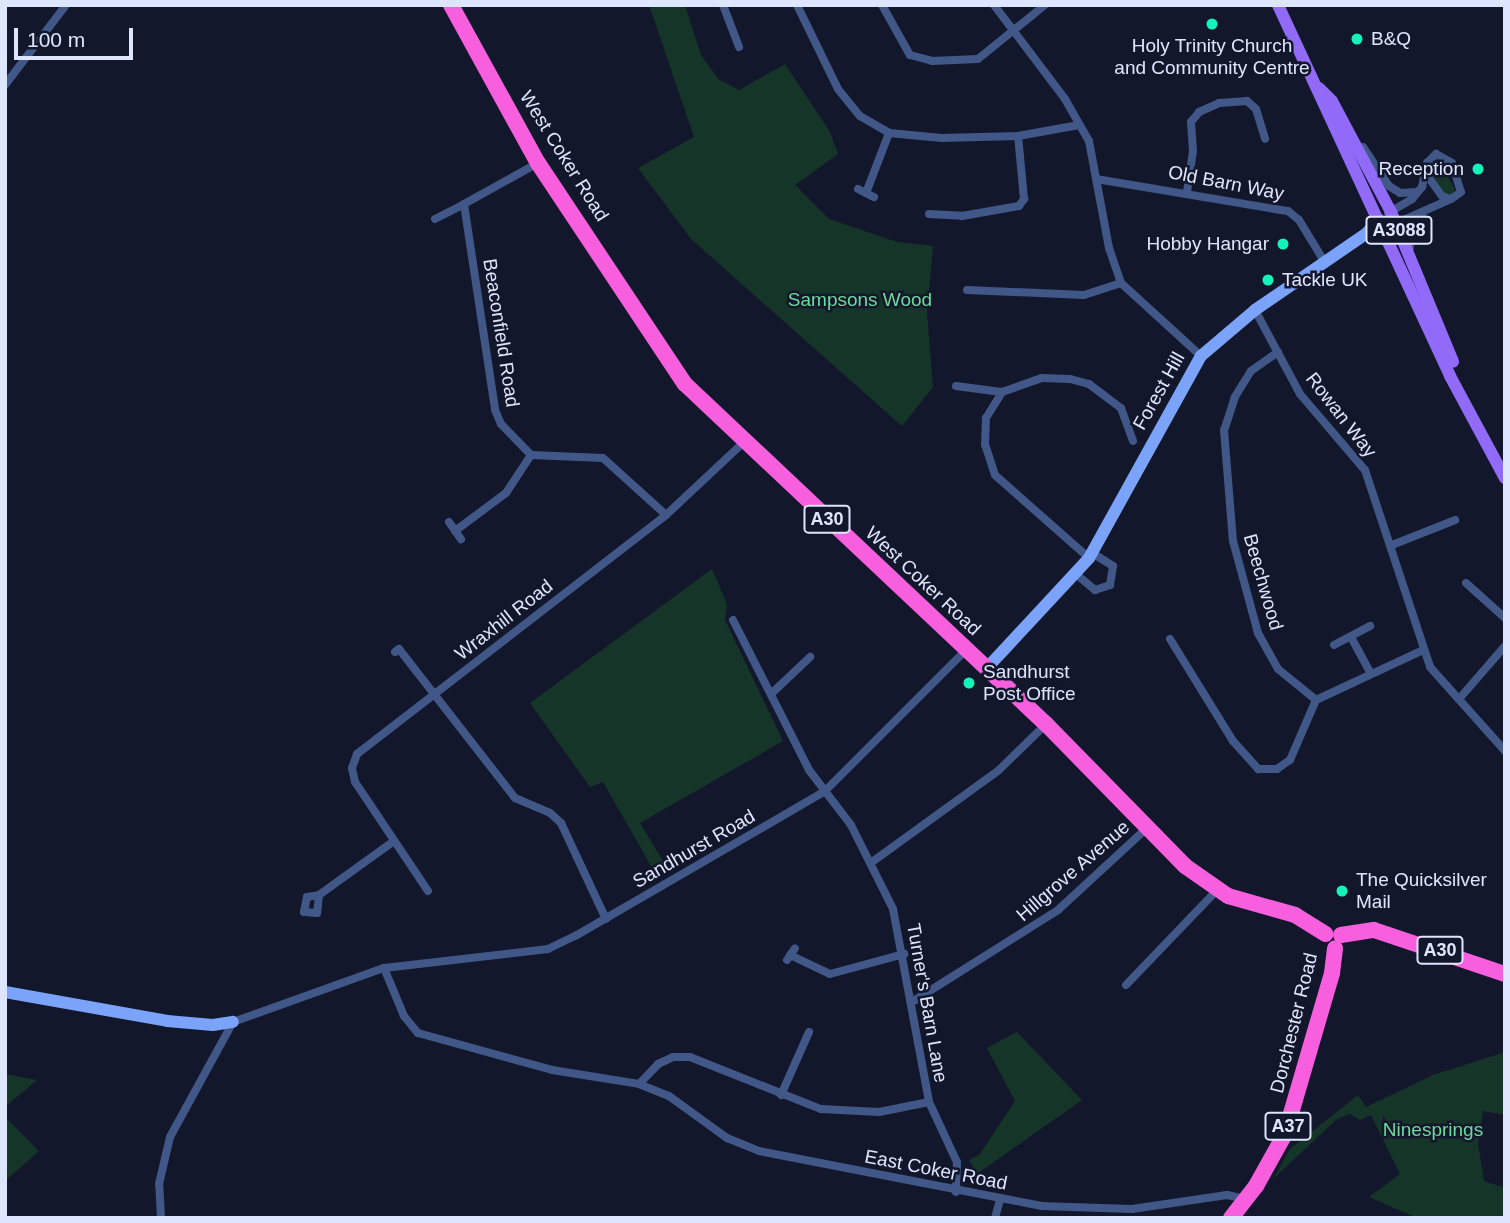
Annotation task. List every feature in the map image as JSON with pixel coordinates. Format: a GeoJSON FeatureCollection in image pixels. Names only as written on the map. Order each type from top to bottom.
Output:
{"type":"FeatureCollection","features":[{"type":"Feature","properties":{"kind":"highway","name":"West Coker Road"},"geometry":{"type":"LineString","coordinates":[[451,5],[538,163],[674,371],[744,442],[1046,724],[1147,828],[1217,890],[1243,902],[1295,915],[1334,939]]}},
{"type":"Feature","properties":{"kind":"highway","name":"A30"},"geometry":{"type":"LineString","coordinates":[[1334,939],[1374,930],[1505,974]]}},
{"type":"Feature","properties":{"kind":"highway","name":"Dorchester Road"},"geometry":{"type":"LineString","coordinates":[[1231,1218],[1277,1151],[1291,1119],[1332,973],[1334,939]]}},
{"type":"Feature","properties":{"kind":"main road","name":"A3088"},"geometry":{"type":"LineString","coordinates":[[1278,5],[1457,383],[1505,478]]}},
{"type":"Feature","properties":{"kind":"main road","name":"A3088"},"geometry":{"type":"LineString","coordinates":[[1318,88],[1346,125],[1393,217],[1411,257],[1457,383]]}},
{"type":"Feature","properties":{"kind":"street"},"geometry":{"type":"LineString","coordinates":[[5,85],[66,5]]}},
{"type":"Feature","properties":{"kind":"street"},"geometry":{"type":"LineString","coordinates":[[723,5],[739,47]]}},
{"type":"Feature","properties":{"kind":"street"},"geometry":{"type":"LineString","coordinates":[[797,5],[838,89],[860,116],[889,133],[942,138],[1018,136],[1079,125]]}},
{"type":"Feature","properties":{"kind":"street"},"geometry":{"type":"LineString","coordinates":[[882,5],[910,55],[932,61],[978,59],[1015,32],[1020,23],[1045,5]]}},
{"type":"Feature","properties":{"kind":"street"},"geometry":{"type":"LineString","coordinates":[[993,5],[1015,32],[1089,141],[1121,283],[1200,356]]}},
{"type":"Feature","properties":{"kind":"street"},"geometry":{"type":"LineString","coordinates":[[1187,192],[1193,151],[1190,128],[1195,115],[1219,103],[1247,101],[1256,109],[1257,130],[1265,139]]}},
{"type":"Feature","properties":{"kind":"street"},"geometry":{"type":"LineString","coordinates":[[1346,125],[1388,186],[1405,194],[1418,191]]}},
{"type":"Feature","properties":{"kind":"street"},"geometry":{"type":"LineString","coordinates":[[866,193],[889,133]]}},
{"type":"Feature","properties":{"kind":"street"},"geometry":{"type":"LineString","coordinates":[[929,214],[962,216],[1019,206],[1024,199],[1018,136]]}},
{"type":"Feature","properties":{"kind":"street"},"geometry":{"type":"LineString","coordinates":[[1381,224],[1393,217],[1418,191],[1433,155],[1449,159],[1462,188],[1451,199],[1428,209],[1393,217]]}},
{"type":"Feature","properties":{"kind":"street"},"geometry":{"type":"LineString","coordinates":[[435,219],[538,163]]}},
{"type":"Feature","properties":{"kind":"street"},"geometry":{"type":"LineString","coordinates":[[1426,173],[1434,188],[1451,199]]}},
{"type":"Feature","properties":{"kind":"street","name":"Old Barn Way"},"geometry":{"type":"LineString","coordinates":[[1096,179],[1289,211],[1299,219],[1324,261]]}},
{"type":"Feature","properties":{"kind":"street","name":"Beaconfield Road"},"geometry":{"type":"LineString","coordinates":[[464,204],[495,411],[501,424],[531,455]]}},
{"type":"Feature","properties":{"kind":"street"},"geometry":{"type":"LineString","coordinates":[[1411,257],[1411,227],[1428,209]]}},
{"type":"Feature","properties":{"kind":"street","name":"Forest Hill"},"geometry":{"type":"LineString","coordinates":[[986,669],[1091,556],[1200,356],[1255,310],[1381,224]]}},
{"type":"Feature","properties":{"kind":"street"},"geometry":{"type":"LineString","coordinates":[[967,290],[1084,295],[1121,283]]}},
{"type":"Feature","properties":{"kind":"street","name":"Rowan Way"},"geometry":{"type":"LineString","coordinates":[[1255,310],[1300,394],[1365,470],[1392,545],[1430,667],[1505,751]]}},
{"type":"Feature","properties":{"kind":"street","name":"Beechwood"},"geometry":{"type":"LineString","coordinates":[[1278,352],[1251,371],[1235,397],[1224,430],[1227,490],[1233,541],[1258,633],[1278,669],[1316,700]]}},
{"type":"Feature","properties":{"kind":"street"},"geometry":{"type":"LineString","coordinates":[[956,386],[1003,392],[1042,378],[1089,384],[1121,408],[1133,441]]}},
{"type":"Feature","properties":{"kind":"street"},"geometry":{"type":"LineString","coordinates":[[1003,392],[986,418],[985,445],[995,475],[1091,556],[1113,566],[1110,585],[1095,590],[1076,574]]}},
{"type":"Feature","properties":{"kind":"street","name":"Wraxhill Road"},"geometry":{"type":"LineString","coordinates":[[428,891],[355,782],[354,760],[434,694],[666,515],[744,442]]}},
{"type":"Feature","properties":{"kind":"street"},"geometry":{"type":"LineString","coordinates":[[455,531],[506,493],[531,455],[603,458],[666,515]]}},
{"type":"Feature","properties":{"kind":"street"},"geometry":{"type":"LineString","coordinates":[[1392,545],[1455,520]]}},
{"type":"Feature","properties":{"kind":"street"},"geometry":{"type":"LineString","coordinates":[[449,522],[461,539]]}},
{"type":"Feature","properties":{"kind":"street"},"geometry":{"type":"LineString","coordinates":[[1466,583],[1505,618]]}},
{"type":"Feature","properties":{"kind":"street","name":"Turner's Barn Lane"},"geometry":{"type":"LineString","coordinates":[[733,620],[825,791],[872,862],[893,909],[904,954],[929,1102],[957,1162],[956,1192]]}},
{"type":"Feature","properties":{"kind":"street"},"geometry":{"type":"LineString","coordinates":[[1335,645],[1370,626]]}},
{"type":"Feature","properties":{"kind":"street"},"geometry":{"type":"LineString","coordinates":[[1351,637],[1371,674]]}},
{"type":"Feature","properties":{"kind":"street"},"geometry":{"type":"LineString","coordinates":[[1170,639],[1233,741],[1258,769],[1277,769],[1290,760],[1316,700],[1423,650]]}},
{"type":"Feature","properties":{"kind":"street"},"geometry":{"type":"LineString","coordinates":[[1459,699],[1505,646]]}},
{"type":"Feature","properties":{"kind":"street"},"geometry":{"type":"LineString","coordinates":[[399,649],[515,798],[550,813],[561,823],[606,919]]}},
{"type":"Feature","properties":{"kind":"street","name":"Sandhurst Road"},"geometry":{"type":"LineString","coordinates":[[233,1022],[384,968],[548,949],[606,919],[825,791],[966,650]]}},
{"type":"Feature","properties":{"kind":"street"},"geometry":{"type":"LineString","coordinates":[[771,694],[810,657]]}},
{"type":"Feature","properties":{"kind":"street"},"geometry":{"type":"LineString","coordinates":[[872,862],[999,770],[1046,724]]}},
{"type":"Feature","properties":{"kind":"street","name":"Hillgrove Avenue"},"geometry":{"type":"LineString","coordinates":[[912,1002],[1058,911],[1147,828]]}},
{"type":"Feature","properties":{"kind":"street"},"geometry":{"type":"LineString","coordinates":[[318,895],[394,841]]}},
{"type":"Feature","properties":{"kind":"street"},"geometry":{"type":"LineString","coordinates":[[1126,985],[1217,890]]}},
{"type":"Feature","properties":{"kind":"street"},"geometry":{"type":"LineString","coordinates":[[791,954],[830,974],[904,954]]}},
{"type":"Feature","properties":{"kind":"street","name":"East Coker Road"},"geometry":{"type":"LineString","coordinates":[[384,968],[404,1016],[418,1033],[552,1070],[639,1084],[669,1096],[727,1138],[759,1151],[956,1192],[1041,1206],[1132,1209],[1227,1195],[1246,1199]]}},
{"type":"Feature","properties":{"kind":"street"},"geometry":{"type":"LineString","coordinates":[[5,992],[214,1025],[233,1022]]}},
{"type":"Feature","properties":{"kind":"street"},"geometry":{"type":"LineString","coordinates":[[161,1218],[159,1184],[170,1137],[233,1022]]}},
{"type":"Feature","properties":{"kind":"street"},"geometry":{"type":"LineString","coordinates":[[214,1025],[223,1042]]}},
{"type":"Feature","properties":{"kind":"street"},"geometry":{"type":"LineString","coordinates":[[781,1095],[809,1032]]}},
{"type":"Feature","properties":{"kind":"street"},"geometry":{"type":"LineString","coordinates":[[639,1084],[658,1063],[673,1057],[690,1057],[781,1095],[854,1113],[929,1102]]}},
{"type":"Feature","properties":{"kind":"street"},"geometry":{"type":"LineString","coordinates":[[995,1218],[1000,1199]]}},
{"type":"Feature","properties":{"kind":"green space","name":"Sampsons Wood"},"geometry":{"type":"Polygon","coordinates":[[[649,5],[685,5],[701,55],[718,79],[739,90],[785,64],[830,132],[838,154],[795,185],[829,219],[897,242],[933,246],[927,313],[933,387],[902,426],[691,239],[638,168],[694,137],[649,5]]]}},
{"type":"Feature","properties":{"kind":"green space"},"geometry":{"type":"Polygon","coordinates":[[[1439,161],[1455,189],[1451,195],[1439,191],[1430,176],[1432,165],[1439,161]]]}},
{"type":"Feature","properties":{"kind":"green space"},"geometry":{"type":"Polygon","coordinates":[[[712,569],[727,604],[725,620],[783,741],[640,823],[669,871],[658,878],[603,782],[590,787],[530,703],[712,569]]]}},
{"type":"Feature","properties":{"kind":"green space"},"geometry":{"type":"Polygon","coordinates":[[[1017,1032],[1082,1100],[977,1174],[969,1160],[980,1154],[1015,1101],[987,1048],[1017,1032]]]}},
{"type":"Feature","properties":{"kind":"green space","name":"Ninesprings"},"geometry":{"type":"Polygon","coordinates":[[[1505,1052],[1505,1115],[1483,1111],[1478,1144],[1484,1181],[1505,1188],[1505,1218],[1417,1218],[1369,1197],[1400,1174],[1371,1115],[1360,1120],[1350,1114],[1337,1119],[1273,1179],[1290,1149],[1358,1095],[1366,1107],[1433,1075],[1505,1052]]]}},
{"type":"Feature","properties":{"kind":"green space"},"geometry":{"type":"Polygon","coordinates":[[[5,1074],[37,1080],[5,1107],[5,1074]]]}},
{"type":"Feature","properties":{"kind":"green space"},"geometry":{"type":"Polygon","coordinates":[[[5,1117],[39,1151],[5,1181],[5,1117]]]}},
{"type":"Feature","properties":{"kind":"place","name":"Holy Trinity Church and Community Centre"},"geometry":{"type":"Point","coordinates":[1212,24]}},
{"type":"Feature","properties":{"kind":"place","name":"B&Q"},"geometry":{"type":"Point","coordinates":[1357,39]}},
{"type":"Feature","properties":{"kind":"place","name":"Reception"},"geometry":{"type":"Point","coordinates":[1478,169]}},
{"type":"Feature","properties":{"kind":"place","name":"Hobby Hangar"},"geometry":{"type":"Point","coordinates":[1283,244]}},
{"type":"Feature","properties":{"kind":"place","name":"Tackle UK"},"geometry":{"type":"Point","coordinates":[1268,280]}},
{"type":"Feature","properties":{"kind":"place","name":"Sandhurst Post Office"},"geometry":{"type":"Point","coordinates":[969,683]}},
{"type":"Feature","properties":{"kind":"place","name":"The Quicksilver Mail"},"geometry":{"type":"Point","coordinates":[1342,891]}}]}
